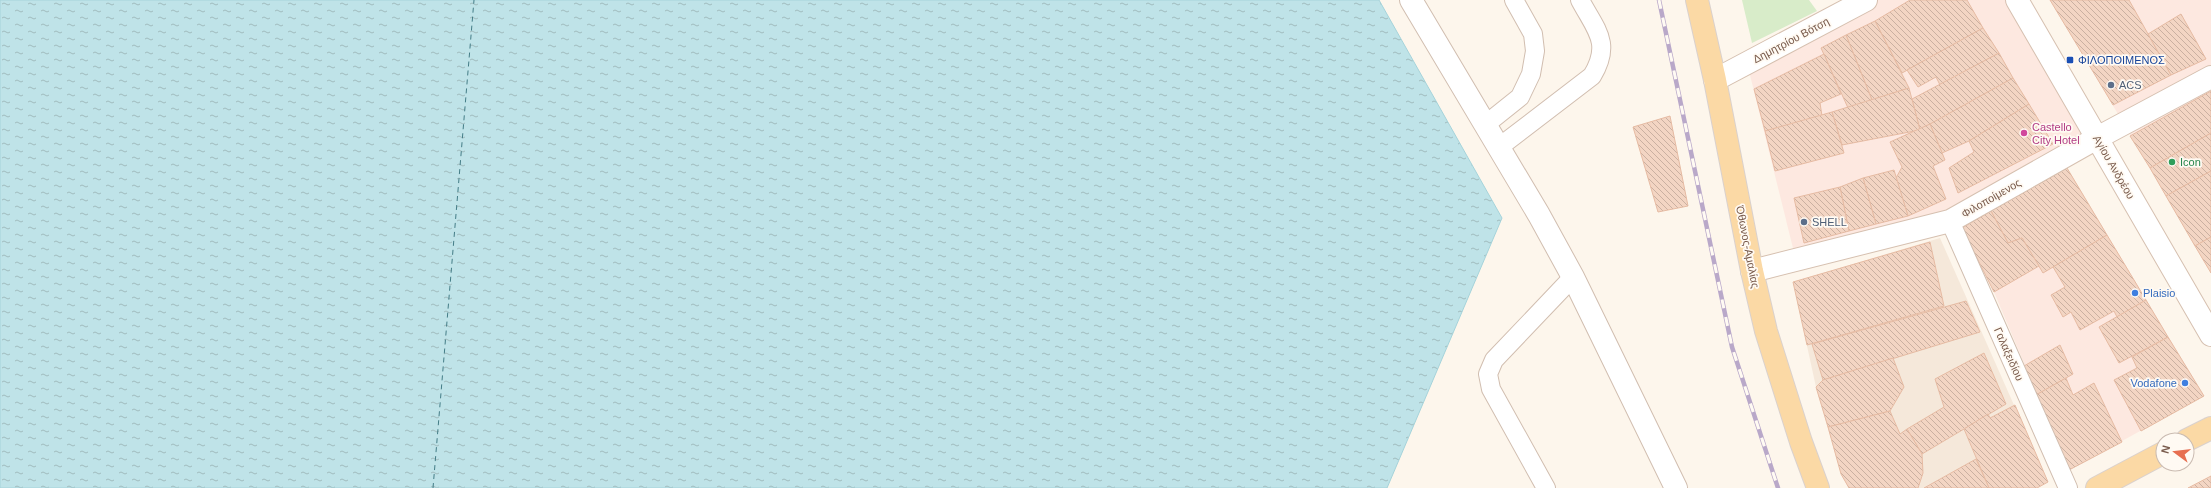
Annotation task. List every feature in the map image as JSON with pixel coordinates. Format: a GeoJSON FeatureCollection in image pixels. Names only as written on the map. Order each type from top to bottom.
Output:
{"type":"FeatureCollection","features":[{"type":"Feature","properties":{"kind":"main road","name":"Όθωνος-Αμαλίας"},"geometry":{"type":"LineString","coordinates":[[1697,0],[1715,80],[1752,271],[1780,377],[1800,442],[1818,488]]}},
{"type":"Feature","properties":{"kind":"main road"},"geometry":{"type":"LineString","coordinates":[[2195,436],[2211,428]]}},
{"type":"Feature","properties":{"kind":"main road"},"geometry":{"type":"LineString","coordinates":[[2097,488],[2155,457]]}},
{"type":"Feature","properties":{"kind":"street"},"geometry":{"type":"LineString","coordinates":[[1411,0],[1573,277],[1676,488]]}},
{"type":"Feature","properties":{"kind":"street","name":"Δημητρίου Βότση"},"geometry":{"type":"LineString","coordinates":[[1715,80],[1866,0]]}},
{"type":"Feature","properties":{"kind":"street","name":"Αγίου Ανδρέου"},"geometry":{"type":"LineString","coordinates":[[2016,0],[2211,335]]}},
{"type":"Feature","properties":{"kind":"street","name":"Φιλοποίμενος"},"geometry":{"type":"LineString","coordinates":[[1752,271],[1950,221],[2097,138],[2211,78]]}},
{"type":"Feature","properties":{"kind":"lane"},"geometry":{"type":"LineString","coordinates":[[1485,125],[1520,97],[1532,74],[1535,51],[1533,34],[1514,0]]}},
{"type":"Feature","properties":{"kind":"lane"},"geometry":{"type":"LineString","coordinates":[[1498,148],[1592,76],[1601,62],[1602,41],[1580,0]]}},
{"type":"Feature","properties":{"kind":"lane","name":"Γαλαξειδίου"},"geometry":{"type":"LineString","coordinates":[[1950,221],[2068,488]]}},
{"type":"Feature","properties":{"kind":"lane"},"geometry":{"type":"LineString","coordinates":[[1546,488],[1491,389],[1488,374],[1494,360],[1573,277]]}},
{"type":"Feature","properties":{"kind":"shaded area"},"geometry":{"type":"Polygon","coordinates":[[[1874,0],[2016,0],[2097,138],[1950,221],[1796,260],[1748,67],[1874,0]]]}},
{"type":"Feature","properties":{"kind":"shaded area"},"geometry":{"type":"Polygon","coordinates":[[[2050,0],[2211,0],[2211,273],[2115,109],[2050,0]]]}},
{"type":"Feature","properties":{"kind":"shaded area"},"geometry":{"type":"Polygon","coordinates":[[[2067,168],[2204,396],[2069,470],[1994,292],[1962,228],[2067,168]]]}},
{"type":"Feature","properties":{"kind":"shaded area"},"geometry":{"type":"Polygon","coordinates":[[[1940,238],[2048,482],[2037,488],[1849,488],[1841,474],[1816,387],[1793,282],[1940,238]]]}},
{"type":"Feature","properties":{"kind":"green space"},"geometry":{"type":"Polygon","coordinates":[[[1742,0],[1809,0],[1817,11],[1752,43],[1742,0]]]}},
{"type":"Feature","properties":{"kind":"water"},"geometry":{"type":"Polygon","coordinates":[[[0,0],[1379,0],[1502,218],[1387,488],[0,488],[0,0]]]}},
{"type":"Feature","properties":{"kind":"building"},"geometry":{"type":"Polygon","coordinates":[[[1910,0],[1967,0],[1983,28],[1902,73],[1875,21],[1910,0]]]}},
{"type":"Feature","properties":{"kind":"building"},"geometry":{"type":"Polygon","coordinates":[[[2050,0],[2129,0],[2171,75],[2113,105],[2050,0]]]}},
{"type":"Feature","properties":{"kind":"building"},"geometry":{"type":"Polygon","coordinates":[[[2181,14],[2206,59],[2171,75],[2148,34],[2181,14]]]}},
{"type":"Feature","properties":{"kind":"building"},"geometry":{"type":"Polygon","coordinates":[[[1875,21],[1909,88],[1872,100],[1846,35],[1875,21]]]}},
{"type":"Feature","properties":{"kind":"building"},"geometry":{"type":"Polygon","coordinates":[[[1983,28],[1999,53],[1940,85],[1936,77],[1918,87],[1907,70],[1983,28]]]}},
{"type":"Feature","properties":{"kind":"building"},"geometry":{"type":"Polygon","coordinates":[[[1846,35],[1872,100],[1848,108],[1821,48],[1846,35]]]}},
{"type":"Feature","properties":{"kind":"building"},"geometry":{"type":"Polygon","coordinates":[[[1999,53],[2013,78],[1920,130],[1912,99],[1999,53]]]}},
{"type":"Feature","properties":{"kind":"building"},"geometry":{"type":"Polygon","coordinates":[[[1824,54],[1841,94],[1820,103],[1822,116],[1765,131],[1754,89],[1824,54]]]}},
{"type":"Feature","properties":{"kind":"building"},"geometry":{"type":"Polygon","coordinates":[[[2013,78],[2029,104],[1969,141],[1942,153],[1930,124],[2013,78]]]}},
{"type":"Feature","properties":{"kind":"building"},"geometry":{"type":"Polygon","coordinates":[[[1909,88],[1920,130],[1842,145],[1832,112],[1909,88]]]}},
{"type":"Feature","properties":{"kind":"building"},"geometry":{"type":"Polygon","coordinates":[[[2211,91],[2211,133],[2150,168],[2130,136],[2211,91]]]}},
{"type":"Feature","properties":{"kind":"building"},"geometry":{"type":"Polygon","coordinates":[[[2029,104],[2053,144],[1958,193],[1949,168],[1974,152],[1969,141],[2029,104]]]}},
{"type":"Feature","properties":{"kind":"building"},"geometry":{"type":"Polygon","coordinates":[[[1832,112],[1844,153],[1775,171],[1765,131],[1832,112]]]}},
{"type":"Feature","properties":{"kind":"building"},"geometry":{"type":"Polygon","coordinates":[[[1670,116],[1688,206],[1658,212],[1633,127],[1670,116]]]}},
{"type":"Feature","properties":{"kind":"building"},"geometry":{"type":"Polygon","coordinates":[[[1930,124],[1945,160],[1933,166],[1946,199],[1908,216],[1896,178],[1902,167],[1890,142],[1930,124]]]}},
{"type":"Feature","properties":{"kind":"building"},"geometry":{"type":"Polygon","coordinates":[[[2211,133],[2211,171],[2166,196],[2150,168],[2211,133]]]}},
{"type":"Feature","properties":{"kind":"building"},"geometry":{"type":"Polygon","coordinates":[[[2067,168],[2107,235],[2043,273],[2022,238],[2008,243],[1991,211],[2067,168]]]}},
{"type":"Feature","properties":{"kind":"building"},"geometry":{"type":"Polygon","coordinates":[[[1894,170],[1908,216],[1876,224],[1863,178],[1894,170]]]}},
{"type":"Feature","properties":{"kind":"building"},"geometry":{"type":"Polygon","coordinates":[[[2211,171],[2211,237],[2195,246],[2166,196],[2211,171]]]}},
{"type":"Feature","properties":{"kind":"building"},"geometry":{"type":"Polygon","coordinates":[[[1863,178],[1876,224],[1849,231],[1840,187],[1863,178]]]}},
{"type":"Feature","properties":{"kind":"building"},"geometry":{"type":"Polygon","coordinates":[[[1840,187],[1849,231],[1804,243],[1794,198],[1840,187]]]}},
{"type":"Feature","properties":{"kind":"building"},"geometry":{"type":"Polygon","coordinates":[[[1991,211],[2008,243],[2022,238],[2039,266],[1994,292],[1962,228],[1991,211]]]}},
{"type":"Feature","properties":{"kind":"building"},"geometry":{"type":"Polygon","coordinates":[[[2107,235],[2146,300],[2117,317],[2114,311],[2080,330],[2071,312],[2063,317],[2051,295],[2065,287],[2053,267],[2107,235]]]}},
{"type":"Feature","properties":{"kind":"building"},"geometry":{"type":"Polygon","coordinates":[[[2211,237],[2211,273],[2195,246],[2211,237]]]}},
{"type":"Feature","properties":{"kind":"building"},"geometry":{"type":"Polygon","coordinates":[[[1930,242],[1944,306],[1807,345],[1793,282],[1930,242]]]}},
{"type":"Feature","properties":{"kind":"building"},"geometry":{"type":"Polygon","coordinates":[[[2146,300],[2168,337],[2119,363],[2099,327],[2146,300]]]}},
{"type":"Feature","properties":{"kind":"building"},"geometry":{"type":"Polygon","coordinates":[[[1966,301],[1980,332],[1823,380],[1812,344],[1966,301]]]}},
{"type":"Feature","properties":{"kind":"building"},"geometry":{"type":"Polygon","coordinates":[[[2168,337],[2204,396],[2141,431],[2114,380],[2137,368],[2132,357],[2168,337]]]}},
{"type":"Feature","properties":{"kind":"building"},"geometry":{"type":"Polygon","coordinates":[[[2060,345],[2073,374],[2036,395],[2024,366],[2060,345]]]}},
{"type":"Feature","properties":{"kind":"building"},"geometry":{"type":"Polygon","coordinates":[[[1984,353],[2006,404],[1922,454],[1907,429],[1944,407],[1935,379],[1984,353]]]}},
{"type":"Feature","properties":{"kind":"building"},"geometry":{"type":"Polygon","coordinates":[[[1893,358],[1904,387],[1890,411],[1828,427],[1816,387],[1823,380],[1893,358]]]}},
{"type":"Feature","properties":{"kind":"building"},"geometry":{"type":"Polygon","coordinates":[[[2066,378],[2073,395],[2094,383],[2122,442],[2069,470],[2036,395],[2066,378]]]}},
{"type":"Feature","properties":{"kind":"building"},"geometry":{"type":"Polygon","coordinates":[[[2015,405],[2048,482],[2037,488],[1989,488],[1964,429],[1988,414],[1990,418],[2015,405]]]}},
{"type":"Feature","properties":{"kind":"building"},"geometry":{"type":"Polygon","coordinates":[[[1890,411],[1900,434],[1907,429],[1922,454],[1923,473],[1918,488],[1849,488],[1841,474],[1828,427],[1890,411]]]}},
{"type":"Feature","properties":{"kind":"building"},"geometry":{"type":"Polygon","coordinates":[[[1976,459],[1989,488],[1924,488],[1976,459]]]}},
{"type":"Feature","properties":{"kind":"building"},"geometry":{"type":"Polygon","coordinates":[[[2211,476],[2211,488],[2188,488],[2211,476]]]}},
{"type":"Feature","properties":{"kind":"ferry route"},"geometry":{"type":"LineString","coordinates":[[433,488],[474,0]]}},
{"type":"Feature","properties":{"kind":"railway"},"geometry":{"type":"LineString","coordinates":[[1659,0],[1732,347],[1778,488]]}},
{"type":"Feature","properties":{"kind":"place","name":"ΦΙΛΟΠΟΙΜΕΝΟΣ"},"geometry":{"type":"Point","coordinates":[2070,60]}},
{"type":"Feature","properties":{"kind":"place","name":"ACS"},"geometry":{"type":"Point","coordinates":[2111,85]}},
{"type":"Feature","properties":{"kind":"place","name":"Castello City Hotel"},"geometry":{"type":"Point","coordinates":[2024,133]}},
{"type":"Feature","properties":{"kind":"place","name":"Icon"},"geometry":{"type":"Point","coordinates":[2172,162]}},
{"type":"Feature","properties":{"kind":"place","name":"SHELL"},"geometry":{"type":"Point","coordinates":[1804,222]}},
{"type":"Feature","properties":{"kind":"place","name":"Plaisio"},"geometry":{"type":"Point","coordinates":[2135,293]}},
{"type":"Feature","properties":{"kind":"place","name":"Vodafone"},"geometry":{"type":"Point","coordinates":[2185,383]}}]}
